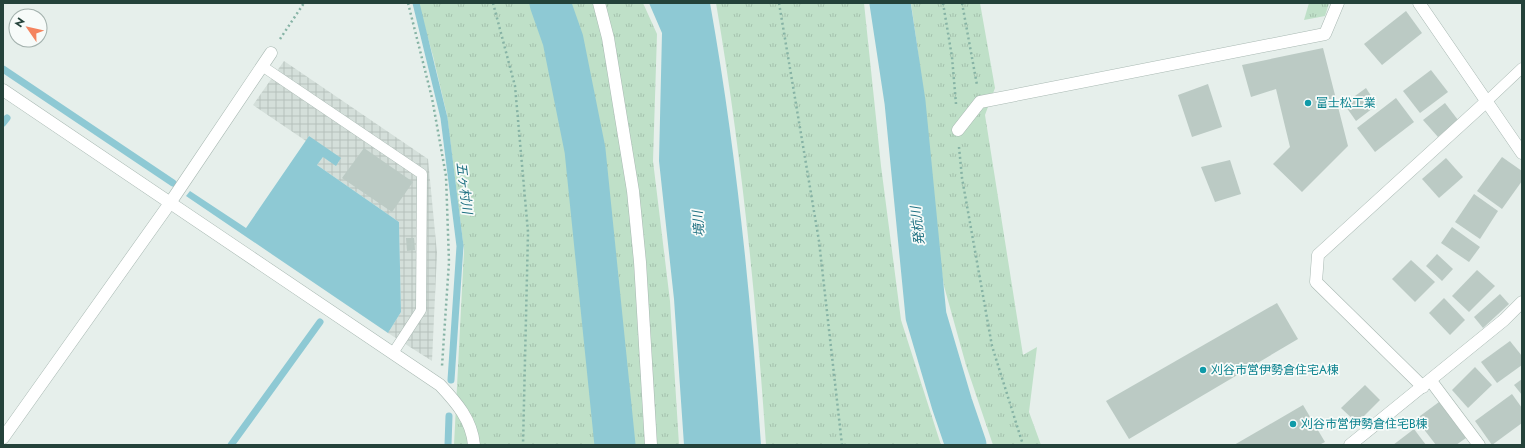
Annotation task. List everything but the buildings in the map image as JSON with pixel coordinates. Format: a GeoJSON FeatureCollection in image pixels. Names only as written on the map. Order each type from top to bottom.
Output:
{"type":"FeatureCollection","features":[{"type":"Feature","properties":{"kind":"street"},"geometry":{"type":"LineString","coordinates":[[599,3],[608,38],[633,191],[640,262],[651,445]]}},
{"type":"Feature","properties":{"kind":"street"},"geometry":{"type":"LineString","coordinates":[[958,130],[980,102],[1325,34],[1338,3]]}},
{"type":"Feature","properties":{"kind":"street"},"geometry":{"type":"LineString","coordinates":[[1419,3],[1522,153]]}},
{"type":"Feature","properties":{"kind":"street"},"geometry":{"type":"LineString","coordinates":[[3,438],[170,203],[271,52]]}},
{"type":"Feature","properties":{"kind":"street"},"geometry":{"type":"LineString","coordinates":[[3,90],[440,385],[461,408],[473,438],[474,445]]}},
{"type":"Feature","properties":{"kind":"street"},"geometry":{"type":"LineString","coordinates":[[1479,445],[1427,384],[1316,282],[1318,255],[1487,101]]}},
{"type":"Feature","properties":{"kind":"street"},"geometry":{"type":"LineString","coordinates":[[1350,445],[1504,320],[1522,302]]}},
{"type":"Feature","properties":{"kind":"lane"},"geometry":{"type":"LineString","coordinates":[[262,66],[422,174],[421,310],[393,353]]}},
{"type":"Feature","properties":{"kind":"lane"},"geometry":{"type":"LineString","coordinates":[[1487,101],[1522,68]]}},
{"type":"Feature","properties":{"kind":"path"},"geometry":{"type":"LineString","coordinates":[[271,52],[304,3]]}},
{"type":"Feature","properties":{"kind":"path"},"geometry":{"type":"LineString","coordinates":[[493,3],[515,86],[528,232],[523,445]]}},
{"type":"Feature","properties":{"kind":"path"},"geometry":{"type":"LineString","coordinates":[[779,3],[818,241],[842,445]]}},
{"type":"Feature","properties":{"kind":"path"},"geometry":{"type":"LineString","coordinates":[[943,3],[952,57],[962,178],[992,346],[1023,445]]}},
{"type":"Feature","properties":{"kind":"path"},"geometry":{"type":"LineString","coordinates":[[962,3],[980,102]]}},
{"type":"Feature","properties":{"kind":"shaded area"},"geometry":{"type":"Polygon","coordinates":[[[284,61],[428,159],[437,253],[432,361],[388,333],[401,312],[399,222],[317,165],[323,157],[309,136],[306,141],[253,105],[284,61]]]}},
{"type":"Feature","properties":{"kind":"green space"},"geometry":{"type":"Polygon","coordinates":[[[418,3],[643,3],[657,34],[653,161],[670,301],[679,445],[454,445],[464,250],[447,115],[433,56],[418,3]]]}},
{"type":"Feature","properties":{"kind":"green space"},"geometry":{"type":"Polygon","coordinates":[[[716,3],[864,3],[881,166],[901,320],[941,445],[766,445],[747,223],[733,113],[716,3]]]}},
{"type":"Feature","properties":{"kind":"green space"},"geometry":{"type":"Polygon","coordinates":[[[911,3],[980,3],[995,88],[985,115],[1023,355],[1037,347],[1029,412],[1041,445],[993,445],[966,365],[944,286],[928,189],[918,52],[911,3]]]}},
{"type":"Feature","properties":{"kind":"green space"},"geometry":{"type":"Polygon","coordinates":[[[1309,3],[1329,3],[1325,16],[1304,20],[1309,3]]]}},
{"type":"Feature","properties":{"kind":"water","name":"境川"},"geometry":{"type":"Polygon","coordinates":[[[649,3],[710,3],[728,113],[742,223],[761,445],[684,445],[674,299],[659,161],[662,33],[649,3]]]}},
{"type":"Feature","properties":{"kind":"water"},"geometry":{"type":"Polygon","coordinates":[[[309,136],[341,158],[336,166],[323,157],[317,165],[399,222],[401,312],[388,333],[186,196],[190,191],[246,228],[309,136]]]}},
{"type":"Feature","properties":{"kind":"waterway","name":"五ヶ村川"},"geometry":{"type":"LineString","coordinates":[[416,3],[444,118],[460,246],[451,380]]}},
{"type":"Feature","properties":{"kind":"waterway"},"geometry":{"type":"LineString","coordinates":[[550,3],[563,40],[585,150],[615,445]]}},
{"type":"Feature","properties":{"kind":"waterway","name":"発杭川"},"geometry":{"type":"LineString","coordinates":[[890,3],[905,102],[926,316],[952,404],[966,445]]}},
{"type":"Feature","properties":{"kind":"waterway"},"geometry":{"type":"LineString","coordinates":[[3,69],[173,183]]}},
{"type":"Feature","properties":{"kind":"waterway"},"geometry":{"type":"LineString","coordinates":[[3,123],[7,118]]}},
{"type":"Feature","properties":{"kind":"waterway"},"geometry":{"type":"LineString","coordinates":[[231,445],[320,322]]}},
{"type":"Feature","properties":{"kind":"waterway","name":"五ヶ村川"},"geometry":{"type":"LineString","coordinates":[[448,445],[449,416]]}},
{"type":"Feature","properties":{"kind":"place","name":"富士松工業"},"geometry":{"type":"Point","coordinates":[1308,103]}},
{"type":"Feature","properties":{"kind":"place","name":"刈谷市営伊勢倉住宅A棟"},"geometry":{"type":"Point","coordinates":[1203,370]}},
{"type":"Feature","properties":{"kind":"place","name":"刈谷市営伊勢倉住宅B棟"},"geometry":{"type":"Point","coordinates":[1293,424]}}]}
